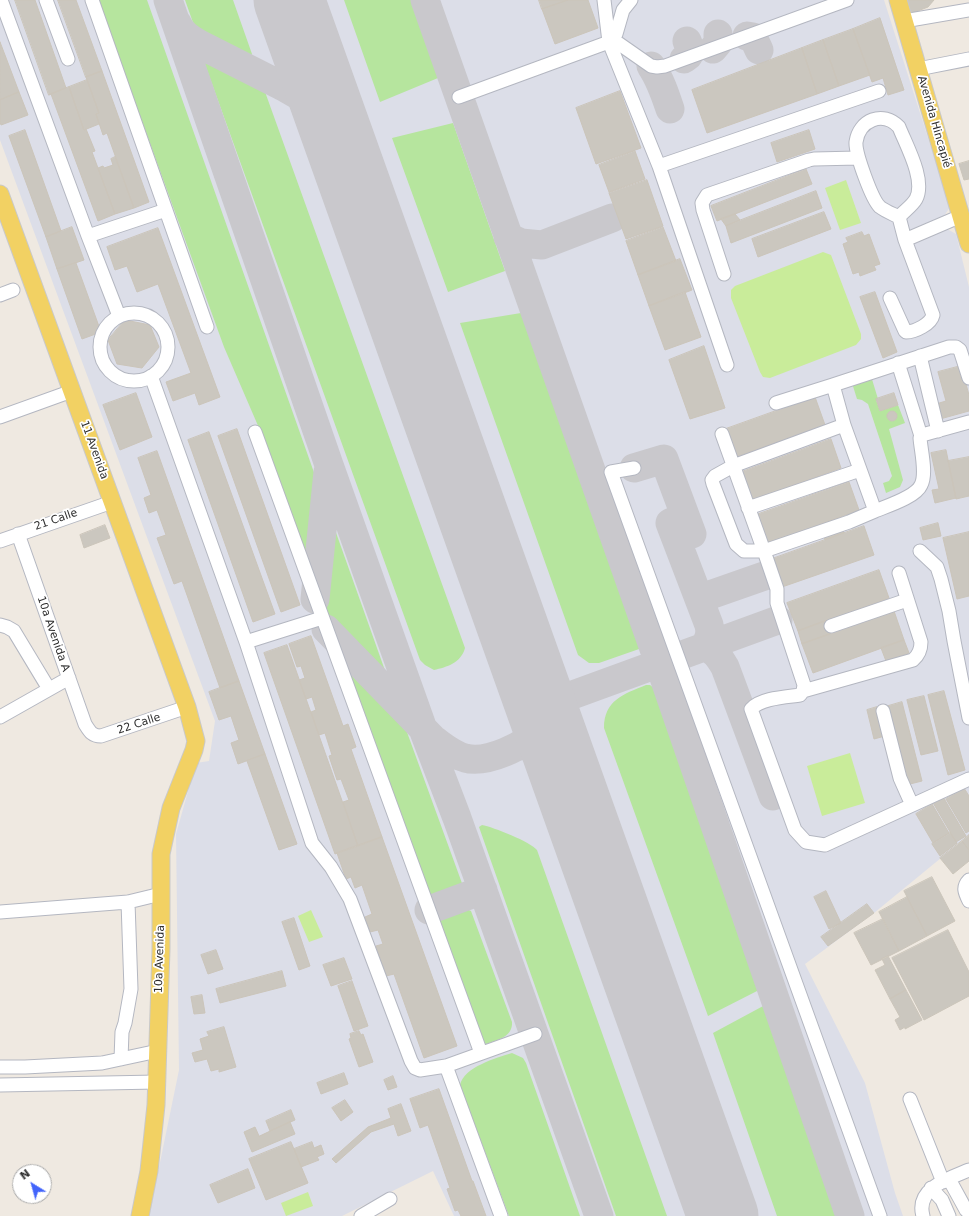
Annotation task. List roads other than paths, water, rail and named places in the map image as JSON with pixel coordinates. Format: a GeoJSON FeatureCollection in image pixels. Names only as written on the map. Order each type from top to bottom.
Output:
{"type":"FeatureCollection","features":[{"type":"Feature","properties":{"kind":"main road","name":"Avenida Hincapié"},"geometry":{"type":"LineString","coordinates":[[898,0],[969,244]]}},
{"type":"Feature","properties":{"kind":"main road","name":"11 Avenida"},"geometry":{"type":"LineString","coordinates":[[0,194],[187,707]]}},
{"type":"Feature","properties":{"kind":"main road","name":"10a Avenida"},"geometry":{"type":"LineString","coordinates":[[140,1216],[149,1171],[156,1105],[161,949],[161,854],[171,808],[194,750],[196,741],[187,707]]}},
{"type":"Feature","properties":{"kind":"street"},"geometry":{"type":"LineString","coordinates":[[1,0],[119,316]]}},
{"type":"Feature","properties":{"kind":"street"},"geometry":{"type":"LineString","coordinates":[[46,0],[68,59]]}},
{"type":"Feature","properties":{"kind":"street"},"geometry":{"type":"LineString","coordinates":[[92,0],[207,327]]}},
{"type":"Feature","properties":{"kind":"street"},"geometry":{"type":"LineString","coordinates":[[604,0],[610,42],[659,166],[727,365]]}},
{"type":"Feature","properties":{"kind":"street"},"geometry":{"type":"LineString","coordinates":[[610,42],[616,34],[623,10],[631,0]]}},
{"type":"Feature","properties":{"kind":"street"},"geometry":{"type":"LineString","coordinates":[[459,97],[610,42],[618,43],[651,66],[664,66],[847,0]]}},
{"type":"Feature","properties":{"kind":"street"},"geometry":{"type":"LineString","coordinates":[[904,21],[969,10]]}},
{"type":"Feature","properties":{"kind":"street"},"geometry":{"type":"LineString","coordinates":[[918,69],[969,59]]}},
{"type":"Feature","properties":{"kind":"street"},"geometry":{"type":"LineString","coordinates":[[659,166],[879,91]]}},
{"type":"Feature","properties":{"kind":"street"},"geometry":{"type":"LineString","coordinates":[[890,298],[906,332],[919,329],[931,320],[933,315],[905,240],[899,217],[880,207],[874,198],[858,158],[856,144],[858,133],[865,124],[872,120],[884,118],[895,122],[899,127],[917,170],[920,191],[916,200],[899,217]]}},
{"type":"Feature","properties":{"kind":"street"},"geometry":{"type":"LineString","coordinates":[[724,274],[703,210],[702,203],[707,195],[814,158],[858,158]]}},
{"type":"Feature","properties":{"kind":"street"},"geometry":{"type":"LineString","coordinates":[[88,236],[166,210]]}},
{"type":"Feature","properties":{"kind":"street"},"geometry":{"type":"LineString","coordinates":[[905,240],[961,216]]}},
{"type":"Feature","properties":{"kind":"street"},"geometry":{"type":"LineString","coordinates":[[0,295],[13,290]]}},
{"type":"Feature","properties":{"kind":"street"},"geometry":{"type":"LineString","coordinates":[[133,313],[148,316],[154,319],[164,330],[168,345],[166,359],[162,366],[151,376],[135,381],[127,380],[112,373],[106,367],[100,351],[102,334],[112,321],[119,316],[133,313]]}},
{"type":"Feature","properties":{"kind":"street"},"geometry":{"type":"LineString","coordinates":[[776,403],[944,348],[956,347],[960,350],[969,378]]}},
{"type":"Feature","properties":{"kind":"street"},"geometry":{"type":"LineString","coordinates":[[920,356],[938,430]]}},
{"type":"Feature","properties":{"kind":"street"},"geometry":{"type":"LineString","coordinates":[[844,425],[733,466],[715,476],[712,480],[713,484],[736,544],[744,551],[764,551],[848,522],[902,500],[917,491],[922,485],[924,470],[921,436],[898,363]]}},
{"type":"Feature","properties":{"kind":"street"},"geometry":{"type":"LineString","coordinates":[[151,376],[246,642],[312,843],[331,867],[350,900],[411,1061],[415,1068],[420,1070],[446,1066],[535,1034]]}},
{"type":"Feature","properties":{"kind":"street"},"geometry":{"type":"LineString","coordinates":[[833,385],[844,425],[875,511]]}},
{"type":"Feature","properties":{"kind":"street"},"geometry":{"type":"LineString","coordinates":[[0,417],[72,391]]}},
{"type":"Feature","properties":{"kind":"street"},"geometry":{"type":"LineString","coordinates":[[921,436],[969,422]]}},
{"type":"Feature","properties":{"kind":"street"},"geometry":{"type":"LineString","coordinates":[[255,432],[481,1053]]}},
{"type":"Feature","properties":{"kind":"street"},"geometry":{"type":"LineString","coordinates":[[722,434],[777,589],[777,603],[804,685],[800,695],[776,698],[754,706],[751,709],[795,830],[806,842],[825,844],[969,779]]}},
{"type":"Feature","properties":{"kind":"street"},"geometry":{"type":"LineString","coordinates":[[634,468],[611,472],[880,1216]]}},
{"type":"Feature","properties":{"kind":"street"},"geometry":{"type":"LineString","coordinates":[[748,508],[860,470]]}},
{"type":"Feature","properties":{"kind":"street","name":"21 Calle"},"geometry":{"type":"LineString","coordinates":[[0,541],[112,502]]}},
{"type":"Feature","properties":{"kind":"street","name":"10a Avenida A"},"geometry":{"type":"LineString","coordinates":[[18,534],[85,724],[90,733]]}},
{"type":"Feature","properties":{"kind":"street"},"geometry":{"type":"LineString","coordinates":[[920,551],[937,567],[941,579],[949,611],[969,718]]}},
{"type":"Feature","properties":{"kind":"street"},"geometry":{"type":"LineString","coordinates":[[803,690],[913,660],[917,657],[921,648],[921,642],[899,573]]}},
{"type":"Feature","properties":{"kind":"street"},"geometry":{"type":"LineString","coordinates":[[831,626],[907,600]]}},
{"type":"Feature","properties":{"kind":"street"},"geometry":{"type":"LineString","coordinates":[[246,642],[322,618]]}},
{"type":"Feature","properties":{"kind":"street"},"geometry":{"type":"LineString","coordinates":[[0,625],[14,631],[49,689]]}},
{"type":"Feature","properties":{"kind":"street"},"geometry":{"type":"LineString","coordinates":[[0,717],[69,678]]}},
{"type":"Feature","properties":{"kind":"street","name":"22 Calle"},"geometry":{"type":"LineString","coordinates":[[90,733],[95,736],[101,736],[187,707]]}},
{"type":"Feature","properties":{"kind":"street"},"geometry":{"type":"LineString","coordinates":[[883,711],[900,778],[912,805]]}},
{"type":"Feature","properties":{"kind":"street"},"geometry":{"type":"LineString","coordinates":[[967,882],[964,889],[969,901]]}},
{"type":"Feature","properties":{"kind":"street"},"geometry":{"type":"LineString","coordinates":[[0,912],[128,902],[161,894]]}},
{"type":"Feature","properties":{"kind":"street"},"geometry":{"type":"LineString","coordinates":[[121,1059],[122,1032],[131,988],[128,902]]}},
{"type":"Feature","properties":{"kind":"street"},"geometry":{"type":"LineString","coordinates":[[0,1067],[102,1063],[158,1051]]}},
{"type":"Feature","properties":{"kind":"street"},"geometry":{"type":"LineString","coordinates":[[446,1066],[501,1216]]}},
{"type":"Feature","properties":{"kind":"street"},"geometry":{"type":"LineString","coordinates":[[0,1085],[157,1082]]}},
{"type":"Feature","properties":{"kind":"street"},"geometry":{"type":"LineString","coordinates":[[910,1099],[941,1183],[942,1200],[949,1216]]}},
{"type":"Feature","properties":{"kind":"street"},"geometry":{"type":"LineString","coordinates":[[923,1216],[921,1209],[924,1198],[941,1183],[969,1170]]}},
{"type":"Feature","properties":{"kind":"street"},"geometry":{"type":"LineString","coordinates":[[941,1183],[969,1213]]}},
{"type":"Feature","properties":{"kind":"street"},"geometry":{"type":"LineString","coordinates":[[361,1216],[390,1199]]}}]}
